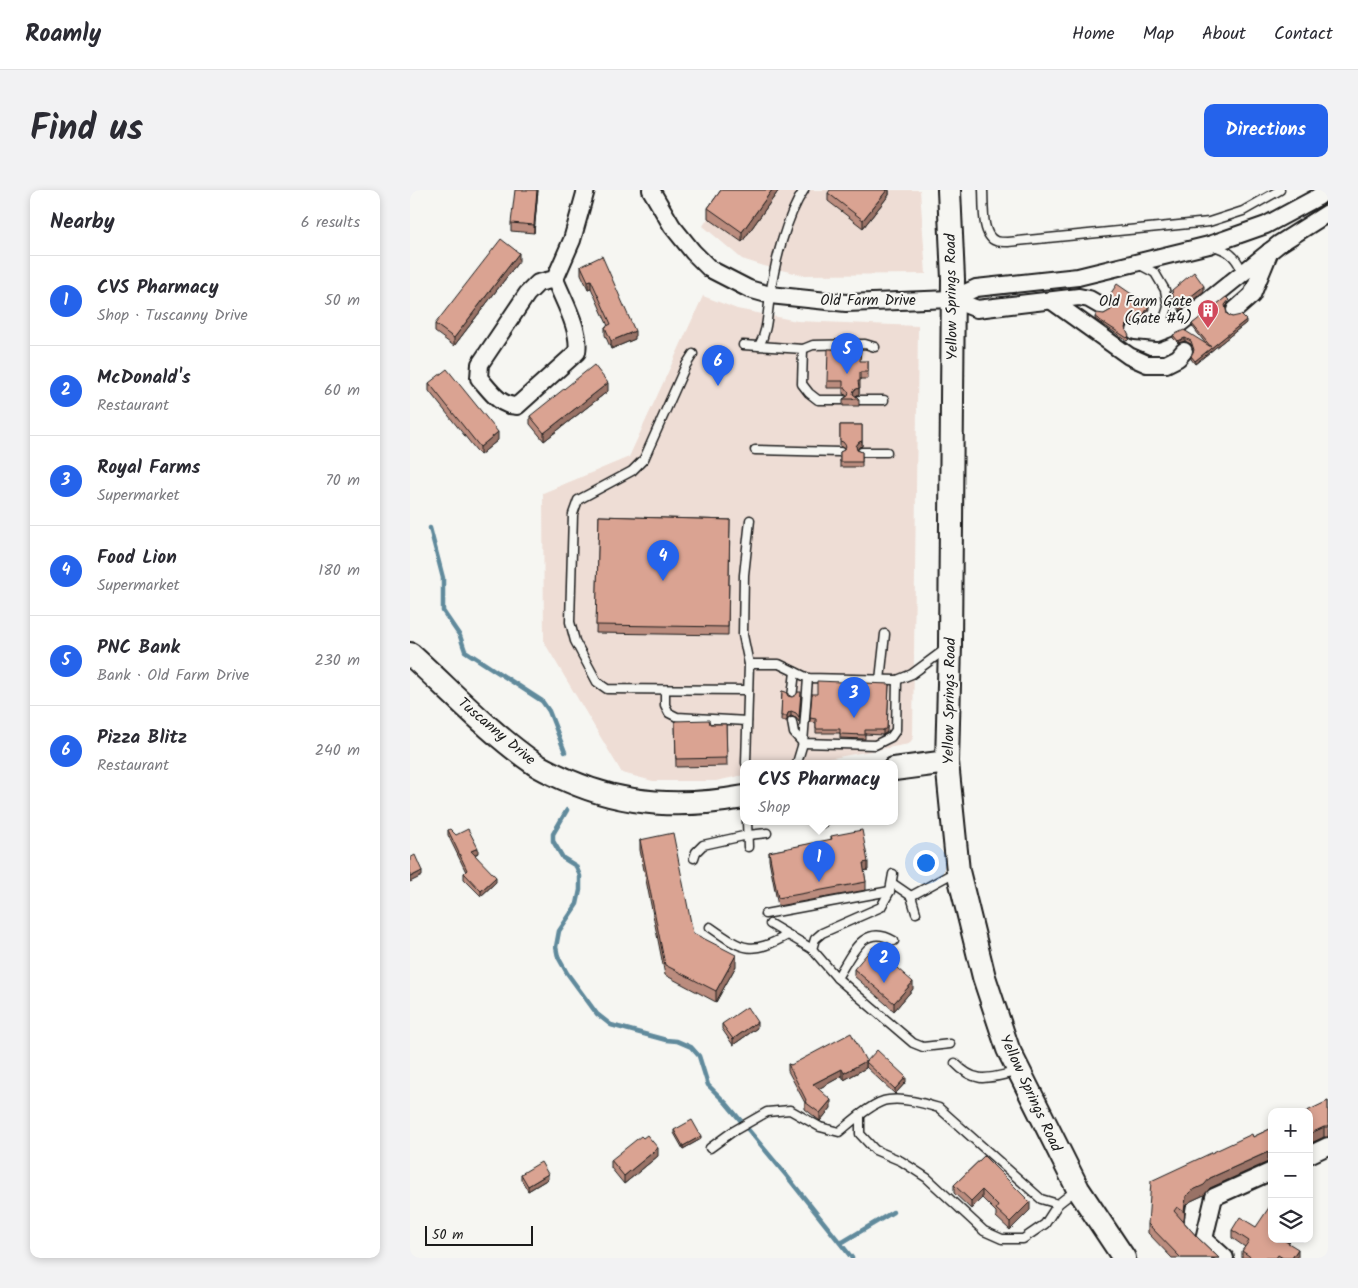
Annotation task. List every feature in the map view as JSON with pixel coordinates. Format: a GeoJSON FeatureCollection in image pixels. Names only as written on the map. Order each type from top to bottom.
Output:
{"type":"FeatureCollection","features":[{"type":"Feature","properties":{"kind":"main road","name":"Yellow Springs Road"},"geometry":{"type":"LineString","coordinates":[[949,190],[952,299],[950,645],[947,762],[958,871],[984,977],[1008,1048],[1078,1189],[1124,1258]]}},
{"type":"Feature","properties":{"kind":"main road","name":"Tuscanny Drive"},"geometry":{"type":"LineString","coordinates":[[410,655],[511,746],[537,766],[556,776],[603,794],[637,801],[668,804],[720,801],[740,798]]}},
{"type":"Feature","properties":{"kind":"main road"},"geometry":{"type":"LineString","coordinates":[[898,769],[947,762]]}},
{"type":"Feature","properties":{"kind":"street"},"geometry":{"type":"LineString","coordinates":[[555,279],[538,283],[527,294],[480,364],[479,378],[502,403],[508,406],[517,406],[577,352],[578,344],[575,330],[555,279],[572,240],[586,190]]}},
{"type":"Feature","properties":{"kind":"street","name":"Old Farm Drive"},"geometry":{"type":"LineString","coordinates":[[650,190],[672,226],[693,252],[710,269],[748,289],[770,295],[846,303],[952,299]]}},
{"type":"Feature","properties":{"kind":"street"},"geometry":{"type":"LineString","coordinates":[[952,299],[976,288],[1078,278],[1209,245],[1266,225],[1318,197],[1326,190]]}},
{"type":"Feature","properties":{"kind":"street"},"geometry":{"type":"LineString","coordinates":[[1141,331],[1157,333],[1178,325],[1270,251],[1328,213]]}},
{"type":"Feature","properties":{"kind":"street"},"geometry":{"type":"LineString","coordinates":[[1235,310],[1252,295],[1270,251]]}},
{"type":"Feature","properties":{"kind":"street"},"geometry":{"type":"LineString","coordinates":[[952,299],[977,309],[1079,298],[1089,299],[1103,308]]}},
{"type":"Feature","properties":{"kind":"street"},"geometry":{"type":"LineString","coordinates":[[1052,301],[1129,356],[1147,364],[1166,364],[1178,358],[1184,351]]}},
{"type":"Feature","properties":{"kind":"street"},"geometry":{"type":"LineString","coordinates":[[1313,1153],[1328,1146]]}},
{"type":"Feature","properties":{"kind":"street"},"geometry":{"type":"LineString","coordinates":[[1225,1258],[1204,1239],[1214,1197],[1268,1173]]}},
{"type":"Feature","properties":{"kind":"lane"},"geometry":{"type":"LineString","coordinates":[[759,346],[766,334],[770,295],[783,240],[796,202],[804,190]]}},
{"type":"Feature","properties":{"kind":"lane"},"geometry":{"type":"LineString","coordinates":[[983,190],[985,225],[988,235],[995,241],[1008,242],[1209,222],[1243,211],[1280,190]]}},
{"type":"Feature","properties":{"kind":"lane"},"geometry":{"type":"LineString","coordinates":[[1209,245],[1224,250],[1236,258],[1241,269],[1239,276]]}},
{"type":"Feature","properties":{"kind":"lane"},"geometry":{"type":"LineString","coordinates":[[1137,263],[1155,273],[1165,290],[1168,307],[1163,322],[1141,331]]}},
{"type":"Feature","properties":{"kind":"lane"},"geometry":{"type":"LineString","coordinates":[[744,345],[803,349],[812,345],[865,344],[875,347]]}},
{"type":"Feature","properties":{"kind":"lane"},"geometry":{"type":"LineString","coordinates":[[803,349],[802,384],[809,393],[818,400],[843,400]]}},
{"type":"Feature","properties":{"kind":"lane"},"geometry":{"type":"LineString","coordinates":[[693,354],[686,365],[644,459],[632,471],[578,500],[572,514],[570,622],[575,641],[597,682],[607,689],[748,690]]}},
{"type":"Feature","properties":{"kind":"lane"},"geometry":{"type":"LineString","coordinates":[[859,400],[884,400]]}},
{"type":"Feature","properties":{"kind":"lane"},"geometry":{"type":"LineString","coordinates":[[755,450],[840,452]]}},
{"type":"Feature","properties":{"kind":"lane"},"geometry":{"type":"LineString","coordinates":[[862,452],[887,452]]}},
{"type":"Feature","properties":{"kind":"lane"},"geometry":{"type":"LineString","coordinates":[[746,760],[749,664],[743,634],[744,565],[750,520]]}},
{"type":"Feature","properties":{"kind":"lane"},"geometry":{"type":"LineString","coordinates":[[880,680],[885,634]]}},
{"type":"Feature","properties":{"kind":"lane"},"geometry":{"type":"LineString","coordinates":[[749,664],[779,664],[808,678],[897,680],[912,674],[950,645]]}},
{"type":"Feature","properties":{"kind":"lane"},"geometry":{"type":"LineString","coordinates":[[792,697],[795,672]]}},
{"type":"Feature","properties":{"kind":"lane"},"geometry":{"type":"LineString","coordinates":[[798,760],[803,743],[808,678]]}},
{"type":"Feature","properties":{"kind":"lane"},"geometry":{"type":"LineString","coordinates":[[792,722],[794,733],[803,743],[875,745],[891,737],[896,730],[897,680]]}},
{"type":"Feature","properties":{"kind":"lane"},"geometry":{"type":"LineString","coordinates":[[665,690],[665,705],[669,713],[676,717],[747,721]]}},
{"type":"Feature","properties":{"kind":"lane"},"geometry":{"type":"LineString","coordinates":[[747,825],[748,847]]}},
{"type":"Feature","properties":{"kind":"lane"},"geometry":{"type":"LineString","coordinates":[[694,858],[696,852],[703,845],[748,835],[768,833]]}},
{"type":"Feature","properties":{"kind":"lane"},"geometry":{"type":"LineString","coordinates":[[911,896],[958,871]]}},
{"type":"Feature","properties":{"kind":"lane"},"geometry":{"type":"LineString","coordinates":[[812,949],[815,939],[822,933],[836,925],[881,907],[891,887],[894,874]]}},
{"type":"Feature","properties":{"kind":"lane"},"geometry":{"type":"LineString","coordinates":[[764,914],[891,887],[911,896],[916,913]]}},
{"type":"Feature","properties":{"kind":"lane"},"geometry":{"type":"LineString","coordinates":[[770,924],[812,949],[837,978],[913,1043],[923,1047],[950,1044]]}},
{"type":"Feature","properties":{"kind":"lane"},"geometry":{"type":"LineString","coordinates":[[710,927],[733,943],[754,949],[771,944],[788,935]]}},
{"type":"Feature","properties":{"kind":"lane"},"geometry":{"type":"LineString","coordinates":[[837,978],[858,944],[864,939],[880,935],[894,941]]}},
{"type":"Feature","properties":{"kind":"lane"},"geometry":{"type":"LineString","coordinates":[[955,1063],[966,1074],[984,1079],[1018,1071]]}},
{"type":"Feature","properties":{"kind":"lane"},"geometry":{"type":"LineString","coordinates":[[710,1148],[732,1132],[767,1112],[790,1110],[820,1127],[839,1132],[860,1115],[886,1100],[917,1101],[939,1108],[1041,1199],[1058,1204]]}},
{"type":"Feature","properties":{"kind":"lane"},"geometry":{"type":"LineString","coordinates":[[860,1115],[860,1134],[876,1150],[901,1161],[927,1178],[984,1231],[1002,1239],[1023,1239],[1045,1224],[1058,1204],[1078,1189]]}},
{"type":"Feature","properties":{"kind":"shaded area"},"geometry":{"type":"Polygon","coordinates":[[[726,190],[920,190],[926,274],[803,275],[742,259],[703,226],[726,190]]]}},
{"type":"Feature","properties":{"kind":"shaded area"},"geometry":{"type":"Polygon","coordinates":[[[703,296],[737,309],[797,321],[918,326],[913,738],[909,744],[821,760],[740,760],[740,776],[716,781],[653,781],[622,773],[544,642],[543,493],[629,457],[703,296]]]}},
{"type":"Feature","properties":{"kind":"building"},"geometry":{"type":"Polygon","coordinates":[[[515,190],[537,190],[534,225],[511,223],[515,190]]]}},
{"type":"Feature","properties":{"kind":"building"},"geometry":{"type":"Polygon","coordinates":[[[721,190],[772,190],[742,232],[708,208],[721,190]]]}},
{"type":"Feature","properties":{"kind":"building"},"geometry":{"type":"Polygon","coordinates":[[[830,190],[887,190],[863,220],[828,193],[830,190]]]}},
{"type":"Feature","properties":{"kind":"building"},"geometry":{"type":"Polygon","coordinates":[[[501,239],[519,253],[454,338],[435,324],[501,239]]]}},
{"type":"Feature","properties":{"kind":"building"},"geometry":{"type":"Polygon","coordinates":[[[602,256],[635,331],[611,341],[605,327],[611,324],[591,280],[588,281],[581,266],[602,256]]]}},
{"type":"Feature","properties":{"kind":"building"},"geometry":{"type":"Polygon","coordinates":[[[1194,272],[1204,286],[1180,305],[1173,296],[1172,290],[1194,272]]]}},
{"type":"Feature","properties":{"kind":"building","name":"Old Farm Gate (Gate #4)"},"geometry":{"type":"Polygon","coordinates":[[[1117,284],[1149,306],[1141,319],[1131,319],[1127,323],[1125,328],[1129,336],[1127,338],[1095,317],[1097,313],[1104,314],[1111,310],[1113,304],[1109,296],[1117,284]]]}},
{"type":"Feature","properties":{"kind":"building","name":"Old Farm Gate (Gate #4)"},"geometry":{"type":"Polygon","coordinates":[[[1226,297],[1229,300],[1225,305],[1227,314],[1232,317],[1241,315],[1246,320],[1195,361],[1191,356],[1194,350],[1191,341],[1185,338],[1178,341],[1173,335],[1184,330],[1211,347],[1192,324],[1226,297]]]}},
{"type":"Feature","properties":{"kind":"building"},"geometry":{"type":"Polygon","coordinates":[[[828,349],[861,350],[860,361],[868,361],[868,372],[860,372],[859,388],[854,390],[853,394],[859,399],[843,399],[849,393],[843,387],[843,381],[827,381],[828,349]]]}},
{"type":"Feature","properties":{"kind":"building"},"geometry":{"type":"Polygon","coordinates":[[[594,365],[608,383],[544,433],[530,416],[594,365]]]}},
{"type":"Feature","properties":{"kind":"building"},"geometry":{"type":"Polygon","coordinates":[[[447,369],[498,432],[480,447],[429,383],[447,369]]]}},
{"type":"Feature","properties":{"kind":"building"},"geometry":{"type":"Polygon","coordinates":[[[840,425],[862,425],[862,441],[856,446],[857,450],[862,452],[862,462],[840,462],[840,452],[846,446],[840,441],[840,425]]]}},
{"type":"Feature","properties":{"kind":"building"},"geometry":{"type":"Polygon","coordinates":[[[599,516],[730,520],[728,627],[596,625],[599,516]]]}},
{"type":"Feature","properties":{"kind":"building"},"geometry":{"type":"Polygon","coordinates":[[[817,681],[889,684],[887,728],[883,730],[865,730],[865,735],[840,734],[840,729],[816,729],[816,719],[810,718],[812,694],[817,694],[817,681]]]}},
{"type":"Feature","properties":{"kind":"building"},"geometry":{"type":"Polygon","coordinates":[[[782,691],[792,697],[801,692],[799,717],[791,711],[787,716],[781,716],[782,691]]]}},
{"type":"Feature","properties":{"kind":"building"},"geometry":{"type":"Polygon","coordinates":[[[709,720],[710,724],[726,724],[727,758],[676,759],[675,721],[709,720]]]}},
{"type":"Feature","properties":{"kind":"building"},"geometry":{"type":"Polygon","coordinates":[[[450,829],[456,835],[468,829],[478,848],[471,851],[496,877],[481,891],[464,873],[467,870],[448,830],[450,829]]]}},
{"type":"Feature","properties":{"kind":"building"},"geometry":{"type":"Polygon","coordinates":[[[862,830],[868,862],[863,863],[866,882],[778,898],[769,852],[832,839],[831,836],[862,830]]]}},
{"type":"Feature","properties":{"kind":"building"},"geometry":{"type":"Polygon","coordinates":[[[673,833],[693,933],[736,955],[716,991],[665,965],[640,840],[673,833]]]}},
{"type":"Feature","properties":{"kind":"building"},"geometry":{"type":"Polygon","coordinates":[[[415,855],[422,871],[410,877],[410,858],[415,855]]]}},
{"type":"Feature","properties":{"kind":"building"},"geometry":{"type":"Polygon","coordinates":[[[873,947],[913,982],[894,1003],[854,969],[873,947]]]}},
{"type":"Feature","properties":{"kind":"building"},"geometry":{"type":"Polygon","coordinates":[[[747,1007],[757,1022],[733,1039],[722,1024],[747,1007]]]}},
{"type":"Feature","properties":{"kind":"building"},"geometry":{"type":"Polygon","coordinates":[[[851,1033],[866,1061],[844,1073],[842,1069],[813,1084],[831,1100],[820,1113],[805,1102],[806,1100],[788,1064],[791,1065],[851,1033]]]}},
{"type":"Feature","properties":{"kind":"building"},"geometry":{"type":"Polygon","coordinates":[[[877,1050],[906,1077],[895,1089],[866,1062],[877,1050]]]}},
{"type":"Feature","properties":{"kind":"building"},"geometry":{"type":"Polygon","coordinates":[[[1328,1101],[1328,1127],[1313,1132],[1313,1108],[1328,1101]]]}},
{"type":"Feature","properties":{"kind":"building"},"geometry":{"type":"Polygon","coordinates":[[[692,1120],[701,1136],[683,1146],[674,1130],[692,1120]]]}},
{"type":"Feature","properties":{"kind":"building"},"geometry":{"type":"Polygon","coordinates":[[[1268,1130],[1268,1152],[1210,1178],[1204,1185],[1191,1191],[1186,1196],[1184,1212],[1177,1207],[1174,1211],[1219,1258],[1181,1258],[1148,1224],[1151,1181],[1252,1134],[1253,1137],[1268,1130]]]}},
{"type":"Feature","properties":{"kind":"building"},"geometry":{"type":"Polygon","coordinates":[[[647,1135],[658,1148],[624,1176],[611,1160],[641,1136],[643,1138],[647,1135]]]}},
{"type":"Feature","properties":{"kind":"building"},"geometry":{"type":"Polygon","coordinates":[[[984,1156],[1030,1202],[1010,1222],[996,1209],[998,1206],[982,1190],[971,1201],[954,1185],[984,1156]]]}},
{"type":"Feature","properties":{"kind":"building"},"geometry":{"type":"Polygon","coordinates":[[[541,1162],[548,1174],[528,1186],[521,1174],[541,1162]]]}},
{"type":"Feature","properties":{"kind":"building"},"geometry":{"type":"Polygon","coordinates":[[[1268,1209],[1268,1243],[1288,1243],[1298,1249],[1292,1258],[1283,1258],[1278,1255],[1276,1258],[1252,1258],[1242,1251],[1249,1241],[1232,1230],[1240,1217],[1256,1227],[1268,1209]]]}},
{"type":"Feature","properties":{"kind":"waterway"},"geometry":{"type":"LineString","coordinates":[[430,528],[443,578],[443,611],[460,636],[465,651],[542,701],[549,711],[565,752]]}},
{"type":"Feature","properties":{"kind":"waterway"},"geometry":{"type":"LineString","coordinates":[[567,810],[553,834],[553,841],[563,858],[576,866],[580,876],[577,904],[559,931],[556,947],[558,957],[567,973],[597,1014],[611,1025],[666,1040],[677,1041],[691,1047],[699,1056],[708,1085],[726,1103],[786,1175],[852,1258]]}},
{"type":"Feature","properties":{"kind":"waterway"},"geometry":{"type":"LineString","coordinates":[[841,1243],[893,1212]]}},
{"type":"Feature","properties":{"kind":"place","name":"Old Farm Gate (Gate #4)"},"geometry":{"type":"Point","coordinates":[1208,329]}},
{"type":"Feature","properties":{"kind":"place","name":"PNC Bank"},"geometry":{"type":"Point","coordinates":[847,374]}},
{"type":"Feature","properties":{"kind":"place","name":"Pizza Blitz"},"geometry":{"type":"Point","coordinates":[718,386]}},
{"type":"Feature","properties":{"kind":"place","name":"Food Lion"},"geometry":{"type":"Point","coordinates":[663,581]}},
{"type":"Feature","properties":{"kind":"place","name":"Royal Farms"},"geometry":{"type":"Point","coordinates":[854,718]}},
{"type":"Feature","properties":{"kind":"place","name":"CVS Pharmacy"},"geometry":{"type":"Point","coordinates":[819,882]}},
{"type":"Feature","properties":{"kind":"place","name":"McDonald's"},"geometry":{"type":"Point","coordinates":[884,983]}}]}
